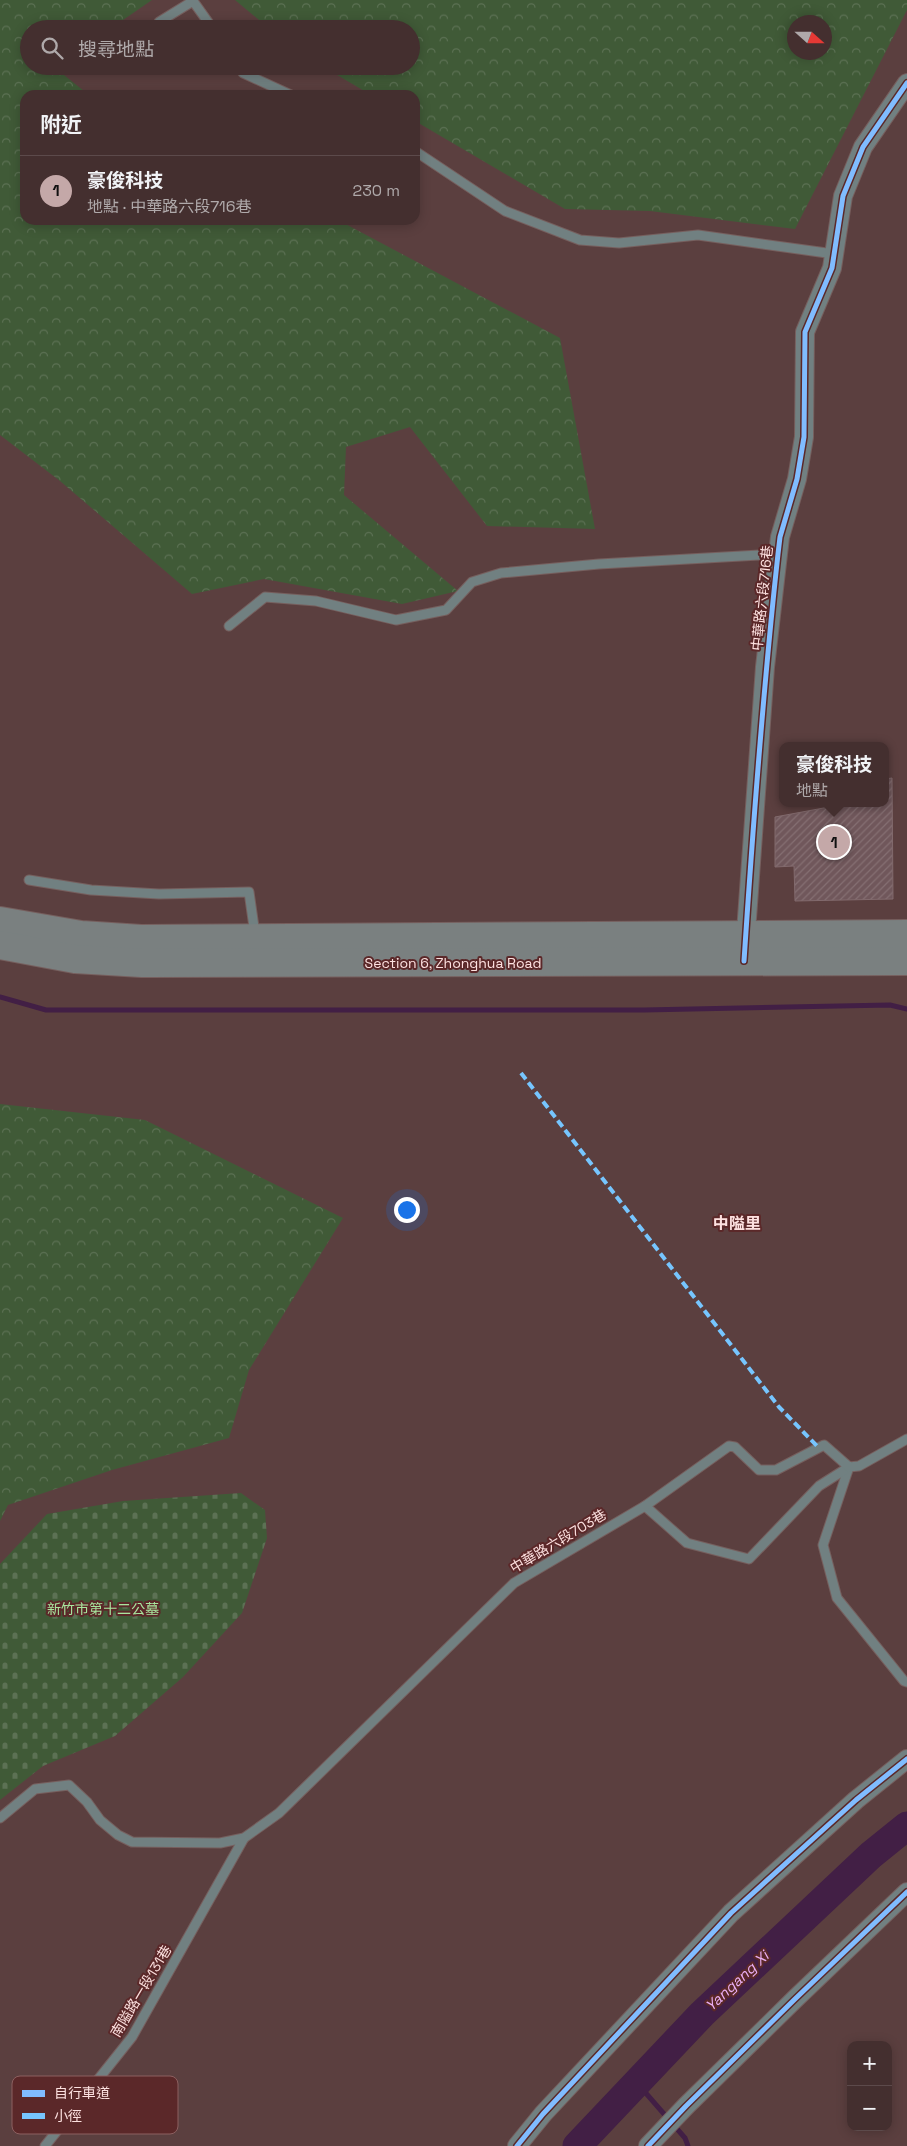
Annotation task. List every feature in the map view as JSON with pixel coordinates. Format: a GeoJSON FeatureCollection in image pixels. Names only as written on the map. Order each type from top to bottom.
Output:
{"type":"FeatureCollection","features":[{"type":"Feature","properties":{"kind":"main road","name":"Section 6, Zhonghua Road"},"geometry":{"type":"LineString","coordinates":[[0,921],[80,935],[141,939],[745,949],[907,961]]}},
{"type":"Feature","properties":{"kind":"main road","name":"Section 6, Zhonghua Road"},"geometry":{"type":"LineString","coordinates":[[0,945],[75,959],[142,963],[745,949],[907,934]]}},
{"type":"Feature","properties":{"kind":"street","name":"中華路六段716巷"},"geometry":{"type":"LineString","coordinates":[[745,949],[762,704],[778,554],[780,537],[797,479],[804,437],[805,332],[832,268],[843,196],[863,146],[907,83]]}},
{"type":"Feature","properties":{"kind":"street"},"geometry":{"type":"LineString","coordinates":[[517,2146],[543,2114],[731,1913],[856,1800],[907,1759]]}},
{"type":"Feature","properties":{"kind":"street"},"geometry":{"type":"LineString","coordinates":[[648,2146],[795,1999],[907,1892]]}},
{"type":"Feature","properties":{"kind":"lane"},"geometry":{"type":"LineString","coordinates":[[163,20],[193,1],[207,20]]}},
{"type":"Feature","properties":{"kind":"lane"},"geometry":{"type":"LineString","coordinates":[[248,75],[280,90]]}},
{"type":"Feature","properties":{"kind":"lane"},"geometry":{"type":"LineString","coordinates":[[420,154],[505,211],[580,240],[619,243],[698,235],[834,254]]}},
{"type":"Feature","properties":{"kind":"lane"},"geometry":{"type":"LineString","coordinates":[[230,626],[266,597],[316,601],[396,620],[446,610],[472,582],[501,573],[599,564],[778,554]]}},
{"type":"Feature","properties":{"kind":"lane"},"geometry":{"type":"LineString","coordinates":[[29,880],[91,890],[159,894],[249,892],[256,940]]}},
{"type":"Feature","properties":{"kind":"lane"},"geometry":{"type":"LineString","coordinates":[[645,1506],[687,1542],[749,1559],[819,1486],[849,1467],[859,1466],[907,1439]]}},
{"type":"Feature","properties":{"kind":"lane","name":"中華路六段703巷"},"geometry":{"type":"LineString","coordinates":[[244,1838],[279,1813],[514,1582],[645,1506],[730,1446],[735,1447],[759,1470],[776,1470],[824,1445],[849,1467]]}},
{"type":"Feature","properties":{"kind":"lane"},"geometry":{"type":"LineString","coordinates":[[849,1467],[823,1545],[837,1598],[904,1681],[907,1682]]}},
{"type":"Feature","properties":{"kind":"lane"},"geometry":{"type":"LineString","coordinates":[[0,1818],[35,1790],[69,1785],[87,1802],[100,1820],[118,1835],[132,1842],[220,1843],[244,1838]]}},
{"type":"Feature","properties":{"kind":"lane","name":"南隘路一段131巷"},"geometry":{"type":"LineString","coordinates":[[101,2076],[132,2037],[244,1838]]}},
{"type":"Feature","properties":{"kind":"lane","name":"南隘路一段131巷"},"geometry":{"type":"LineString","coordinates":[[45,2146],[55,2134]]}},
{"type":"Feature","properties":{"kind":"green space"},"geometry":{"type":"Polygon","coordinates":[[[0,0],[152,0],[123,20],[20,20],[20,75],[64,75],[83,90],[20,90],[20,225],[347,225],[560,338],[595,529],[487,526],[410,427],[346,447],[344,495],[458,591],[402,604],[264,579],[192,594],[60,481],[0,435],[0,0]]]}},
{"type":"Feature","properties":{"kind":"green space"},"geometry":{"type":"Polygon","coordinates":[[[235,0],[907,0],[907,10],[795,229],[650,211],[565,209],[420,124],[420,90],[363,90],[337,75],[420,75],[420,20],[259,20],[235,0]]]}},
{"type":"Feature","properties":{"kind":"green space"},"geometry":{"type":"Polygon","coordinates":[[[0,1104],[145,1120],[343,1218],[249,1370],[229,1438],[112,1470],[8,1505],[0,1521],[0,1104]]]}},
{"type":"Feature","properties":{"kind":"green space","name":"新竹市第十二公墓"},"geometry":{"type":"Polygon","coordinates":[[[241,1493],[265,1510],[267,1538],[242,1613],[183,1677],[115,1736],[43,1766],[0,1800],[0,1564],[47,1514],[123,1501],[241,1493]]]}},
{"type":"Feature","properties":{"kind":"building"},"geometry":{"type":"Polygon","coordinates":[[[889,778],[892,778],[893,899],[795,901],[794,866],[775,867],[775,817],[829,807],[889,807],[889,778]]]}},
{"type":"Feature","properties":{"kind":"waterway"},"geometry":{"type":"LineString","coordinates":[[0,997],[46,1010],[644,1010],[890,1005],[907,1009]]}},
{"type":"Feature","properties":{"kind":"waterway","name":"Yangang Xi"},"geometry":{"type":"LineString","coordinates":[[577,2146],[702,2014],[871,1855],[907,1826]]}},
{"type":"Feature","properties":{"kind":"waterway"},"geometry":{"type":"LineString","coordinates":[[637,2083],[685,2138],[688,2146]]}},
{"type":"Feature","properties":{"kind":"marked path"},"geometry":{"type":"LineString","coordinates":[[521,1073],[779,1407],[819,1448]]}},
{"type":"Feature","properties":{"kind":"cycle path"},"geometry":{"type":"LineString","coordinates":[[744,961],[759,758],[778,554],[780,537],[797,479],[804,437],[805,332],[832,268],[843,196],[863,147],[907,83]]}},
{"type":"Feature","properties":{"kind":"cycle path"},"geometry":{"type":"LineString","coordinates":[[517,2146],[543,2114],[731,1913],[856,1800],[907,1759]]}},
{"type":"Feature","properties":{"kind":"cycle path"},"geometry":{"type":"LineString","coordinates":[[648,2146],[795,1999],[907,1892]]}},
{"type":"Feature","properties":{"kind":"place","name":"豪俊科技"},"geometry":{"type":"Point","coordinates":[834,842]}},
{"type":"Feature","properties":{"kind":"district","name":"中隘里"},"geometry":{"type":"Point","coordinates":[737,1223]}}]}
